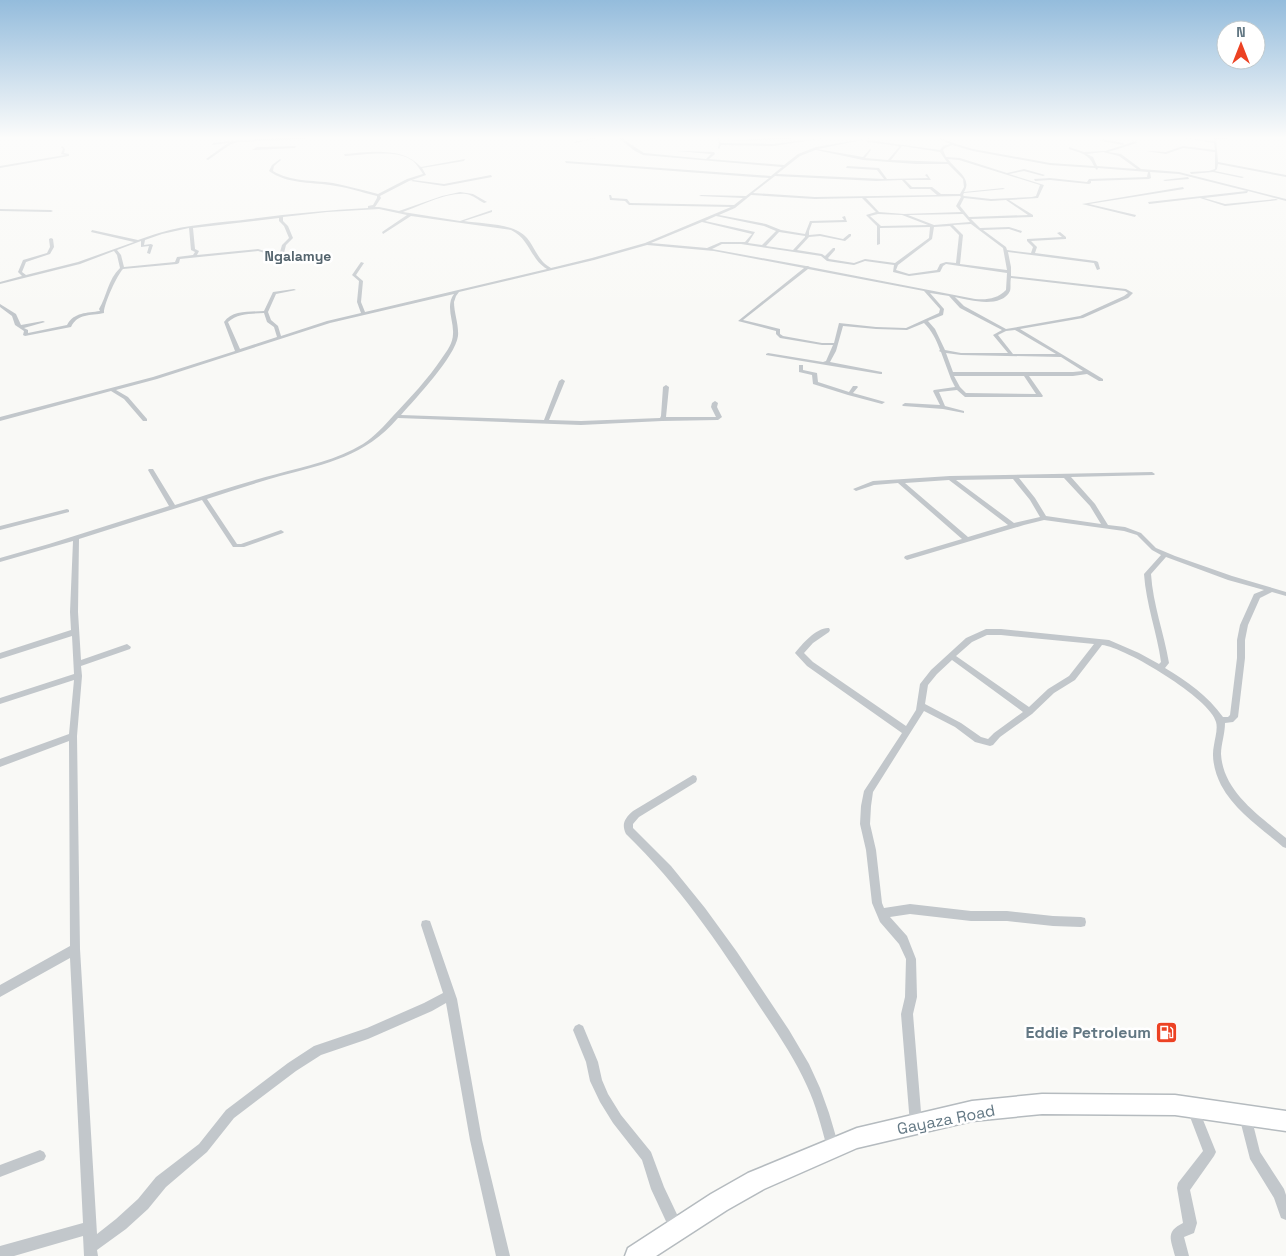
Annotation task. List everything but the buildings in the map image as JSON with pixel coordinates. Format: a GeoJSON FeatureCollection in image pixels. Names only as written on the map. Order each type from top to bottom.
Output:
{"type":"FeatureCollection","features":[{"type":"Feature","properties":{"kind":"main road","name":"Gayaza Road"},"geometry":{"type":"LineString","coordinates":[[636,1256],[676,1228],[756,1181],[834,1147],[857,1138],[972,1111],[1042,1104],[1175,1105],[1286,1121]]}},
{"type":"Feature","properties":{"kind":"street"},"geometry":{"type":"LineString","coordinates":[[374,206],[379,196]]}},
{"type":"Feature","properties":{"kind":"street"},"geometry":{"type":"LineString","coordinates":[[398,213],[454,196]]}},
{"type":"Feature","properties":{"kind":"street"},"geometry":{"type":"LineString","coordinates":[[473,196],[485,202]]}},
{"type":"Feature","properties":{"kind":"street"},"geometry":{"type":"LineString","coordinates":[[610,196],[609,198],[626,200],[630,204],[734,206]]}},
{"type":"Feature","properties":{"kind":"street"},"geometry":{"type":"LineString","coordinates":[[701,196],[794,198],[917,196]]}},
{"type":"Feature","properties":{"kind":"street"},"geometry":{"type":"LineString","coordinates":[[0,419],[113,390],[279,338],[364,314],[646,244],[734,206],[749,196]]}},
{"type":"Feature","properties":{"kind":"street"},"geometry":{"type":"LineString","coordinates":[[888,276],[925,290],[980,301],[995,300],[1007,292],[1009,274],[1006,251],[999,242],[972,223],[963,213],[958,205],[962,196]]}},
{"type":"Feature","properties":{"kind":"street"},"geometry":{"type":"LineString","coordinates":[[967,196],[1006,200],[1038,196]]}},
{"type":"Feature","properties":{"kind":"street"},"geometry":{"type":"LineString","coordinates":[[1134,196],[1084,204],[1135,216]]}},
{"type":"Feature","properties":{"kind":"street"},"geometry":{"type":"LineString","coordinates":[[1174,196],[1183,199]]}},
{"type":"Feature","properties":{"kind":"street"},"geometry":{"type":"LineString","coordinates":[[1149,203],[1214,196]]}},
{"type":"Feature","properties":{"kind":"street"},"geometry":{"type":"LineString","coordinates":[[1268,196],[1284,200]]}},
{"type":"Feature","properties":{"kind":"street"},"geometry":{"type":"LineString","coordinates":[[864,197],[877,213]]}},
{"type":"Feature","properties":{"kind":"street"},"geometry":{"type":"LineString","coordinates":[[1199,197],[1224,205],[1284,200]]}},
{"type":"Feature","properties":{"kind":"street"},"geometry":{"type":"LineString","coordinates":[[968,218],[1032,216],[1006,200]]}},
{"type":"Feature","properties":{"kind":"street"},"geometry":{"type":"LineString","coordinates":[[368,208],[374,206],[398,213],[505,227],[518,231],[528,240],[542,264],[550,269]]}},
{"type":"Feature","properties":{"kind":"street"},"geometry":{"type":"LineString","coordinates":[[0,283],[50,271],[115,250],[144,238],[190,227],[281,216],[379,208]]}},
{"type":"Feature","properties":{"kind":"street"},"geometry":{"type":"LineString","coordinates":[[0,210],[51,211]]}},
{"type":"Feature","properties":{"kind":"street"},"geometry":{"type":"LineString","coordinates":[[460,222],[491,211]]}},
{"type":"Feature","properties":{"kind":"street"},"geometry":{"type":"LineString","coordinates":[[963,213],[877,213],[868,216],[878,226],[932,226],[972,223]]}},
{"type":"Feature","properties":{"kind":"street"},"geometry":{"type":"LineString","coordinates":[[716,214],[763,224],[780,231],[820,235],[844,240],[850,234]]}},
{"type":"Feature","properties":{"kind":"street"},"geometry":{"type":"LineString","coordinates":[[902,214],[932,226]]}},
{"type":"Feature","properties":{"kind":"street"},"geometry":{"type":"LineString","coordinates":[[383,234],[410,215]]}},
{"type":"Feature","properties":{"kind":"street"},"geometry":{"type":"LineString","coordinates":[[0,305],[14,315],[17,324],[26,331],[25,336],[32,336],[69,326],[73,318],[102,312],[101,309],[106,304],[116,273],[122,268],[177,264],[178,258],[195,256],[258,250],[268,253],[282,252],[284,244],[291,238],[286,226],[281,221],[281,216]]}},
{"type":"Feature","properties":{"kind":"street"},"geometry":{"type":"LineString","coordinates":[[794,251],[807,235],[812,222],[846,221],[844,217]]}},
{"type":"Feature","properties":{"kind":"street"},"geometry":{"type":"LineString","coordinates":[[702,220],[754,233],[746,243]]}},
{"type":"Feature","properties":{"kind":"street"},"geometry":{"type":"LineString","coordinates":[[951,224],[961,235],[958,264]]}},
{"type":"Feature","properties":{"kind":"street"},"geometry":{"type":"LineString","coordinates":[[878,226],[878,244]]}},
{"type":"Feature","properties":{"kind":"street"},"geometry":{"type":"LineString","coordinates":[[888,276],[896,264],[931,238],[932,226]]}},
{"type":"Feature","properties":{"kind":"street"},"geometry":{"type":"LineString","coordinates":[[190,227],[193,250],[197,250],[195,256]]}},
{"type":"Feature","properties":{"kind":"street"},"geometry":{"type":"LineString","coordinates":[[980,229],[1007,228],[1021,232]]}},
{"type":"Feature","properties":{"kind":"street"},"geometry":{"type":"LineString","coordinates":[[92,231],[137,241]]}},
{"type":"Feature","properties":{"kind":"street"},"geometry":{"type":"LineString","coordinates":[[762,246],[780,231]]}},
{"type":"Feature","properties":{"kind":"street"},"geometry":{"type":"LineString","coordinates":[[1033,253],[1035,247],[1028,240],[1065,238],[1059,233]]}},
{"type":"Feature","properties":{"kind":"street"},"geometry":{"type":"LineString","coordinates":[[144,238],[142,246],[150,245],[149,253]]}},
{"type":"Feature","properties":{"kind":"street"},"geometry":{"type":"LineString","coordinates":[[25,277],[20,272],[24,261],[48,254],[52,246],[51,239]]}},
{"type":"Feature","properties":{"kind":"street"},"geometry":{"type":"LineString","coordinates":[[708,249],[720,243],[746,243],[826,257],[828,260],[854,264],[866,260],[896,264]]}},
{"type":"Feature","properties":{"kind":"street"},"geometry":{"type":"LineString","coordinates":[[646,244],[708,249],[808,267],[888,276],[938,271],[944,264],[958,264],[1009,274],[1126,290],[1131,293],[1081,317],[1005,330],[995,335],[1010,354]]}},
{"type":"Feature","properties":{"kind":"street"},"geometry":{"type":"LineString","coordinates":[[758,258],[770,247]]}},
{"type":"Feature","properties":{"kind":"street"},"geometry":{"type":"LineString","coordinates":[[826,257],[834,249]]}},
{"type":"Feature","properties":{"kind":"street"},"geometry":{"type":"LineString","coordinates":[[115,250],[119,255],[122,268]]}},
{"type":"Feature","properties":{"kind":"street"},"geometry":{"type":"LineString","coordinates":[[1006,251],[1096,262],[1098,269]]}},
{"type":"Feature","properties":{"kind":"street"},"geometry":{"type":"LineString","coordinates":[[362,263],[354,275],[361,282],[359,302],[364,314]]}},
{"type":"Feature","properties":{"kind":"street"},"geometry":{"type":"LineString","coordinates":[[808,267],[740,321],[778,330],[782,337],[822,344],[836,344]]}},
{"type":"Feature","properties":{"kind":"street"},"geometry":{"type":"LineString","coordinates":[[279,338],[276,326],[269,320],[266,312],[274,292],[294,290]]}},
{"type":"Feature","properties":{"kind":"street"},"geometry":{"type":"LineString","coordinates":[[826,363],[831,358],[841,324],[897,329],[913,327],[926,322],[943,310],[925,290]]}},
{"type":"Feature","properties":{"kind":"street"},"geometry":{"type":"LineString","coordinates":[[0,560],[76,539],[173,507],[335,460],[361,448],[377,436],[396,416],[447,354],[455,340],[456,333],[452,301],[457,292]]}},
{"type":"Feature","properties":{"kind":"street"},"geometry":{"type":"LineString","coordinates":[[950,295],[969,312],[1005,330]]}},
{"type":"Feature","properties":{"kind":"street"},"geometry":{"type":"LineString","coordinates":[[238,351],[226,322],[228,319],[239,314],[266,312]]}},
{"type":"Feature","properties":{"kind":"street"},"geometry":{"type":"LineString","coordinates":[[20,327],[43,322]]}},
{"type":"Feature","properties":{"kind":"street"},"geometry":{"type":"LineString","coordinates":[[926,322],[934,331],[952,374],[964,395],[980,400],[1040,396],[1025,374]]}},
{"type":"Feature","properties":{"kind":"street"},"geometry":{"type":"LineString","coordinates":[[1015,329],[1021,330],[1101,380]]}},
{"type":"Feature","properties":{"kind":"street"},"geometry":{"type":"LineString","coordinates":[[941,350],[961,354],[1062,356]]}},
{"type":"Feature","properties":{"kind":"street"},"geometry":{"type":"LineString","coordinates":[[768,354],[880,373]]}},
{"type":"Feature","properties":{"kind":"street"},"geometry":{"type":"LineString","coordinates":[[801,366],[801,371],[815,374],[815,383],[882,402]]}},
{"type":"Feature","properties":{"kind":"street"},"geometry":{"type":"LineString","coordinates":[[952,374],[1083,374],[1088,372]]}},
{"type":"Feature","properties":{"kind":"street"},"geometry":{"type":"LineString","coordinates":[[546,422],[562,381]]}},
{"type":"Feature","properties":{"kind":"street"},"geometry":{"type":"LineString","coordinates":[[662,419],[666,387]]}},
{"type":"Feature","properties":{"kind":"street"},"geometry":{"type":"LineString","coordinates":[[850,394],[855,387]]}},
{"type":"Feature","properties":{"kind":"street"},"geometry":{"type":"LineString","coordinates":[[942,407],[936,391],[959,388]]}},
{"type":"Feature","properties":{"kind":"street"},"geometry":{"type":"LineString","coordinates":[[113,390],[126,398],[145,420]]}},
{"type":"Feature","properties":{"kind":"street"},"geometry":{"type":"LineString","coordinates":[[864,398],[867,391]]}},
{"type":"Feature","properties":{"kind":"street"},"geometry":{"type":"LineString","coordinates":[[396,416],[546,422],[716,419],[719,417],[714,407],[715,403]]}},
{"type":"Feature","properties":{"kind":"street"},"geometry":{"type":"LineString","coordinates":[[906,405],[942,407],[962,412]]}},
{"type":"Feature","properties":{"kind":"street"},"geometry":{"type":"LineString","coordinates":[[151,470],[173,507]]}},
{"type":"Feature","properties":{"kind":"street"},"geometry":{"type":"LineString","coordinates":[[856,489],[873,484],[950,478],[1152,474]]}},
{"type":"Feature","properties":{"kind":"street"},"geometry":{"type":"LineString","coordinates":[[1066,476],[1092,505],[1106,526]]}},
{"type":"Feature","properties":{"kind":"street"},"geometry":{"type":"LineString","coordinates":[[1015,477],[1033,499],[1044,518]]}},
{"type":"Feature","properties":{"kind":"street"},"geometry":{"type":"LineString","coordinates":[[950,478],[1013,526]]}},
{"type":"Feature","properties":{"kind":"street"},"geometry":{"type":"LineString","coordinates":[[899,481],[968,540]]}},
{"type":"Feature","properties":{"kind":"street"},"geometry":{"type":"LineString","coordinates":[[203,498],[236,546],[242,546],[281,532]]}},
{"type":"Feature","properties":{"kind":"street"},"geometry":{"type":"LineString","coordinates":[[0,528],[67,511]]}},
{"type":"Feature","properties":{"kind":"street"},"geometry":{"type":"LineString","coordinates":[[907,558],[1044,518],[1106,526],[1139,534],[1154,549],[1165,554],[1230,578],[1286,594]]}},
{"type":"Feature","properties":{"kind":"street"},"geometry":{"type":"LineString","coordinates":[[76,539],[74,612],[78,676],[73,736],[75,949],[90,1252]]}},
{"type":"Feature","properties":{"kind":"street"},"geometry":{"type":"LineString","coordinates":[[1160,669],[1166,663],[1149,597],[1147,574],[1165,554]]}},
{"type":"Feature","properties":{"kind":"street"},"geometry":{"type":"LineString","coordinates":[[1220,720],[1230,720],[1234,717],[1244,625],[1257,596],[1272,590]]}},
{"type":"Feature","properties":{"kind":"street"},"geometry":{"type":"LineString","coordinates":[[826,630],[810,641],[799,653],[810,664],[907,732]]}},
{"type":"Feature","properties":{"kind":"street"},"geometry":{"type":"LineString","coordinates":[[0,656],[75,632]]}},
{"type":"Feature","properties":{"kind":"street"},"geometry":{"type":"LineString","coordinates":[[916,1124],[907,1014],[911,997],[911,959],[899,933],[881,913],[877,903],[871,850],[865,824],[866,806],[872,786],[907,732],[921,706],[924,684],[968,640],[986,632],[1017,632],[1109,643],[1121,647],[1160,669],[1203,700],[1220,720],[1216,758],[1227,784],[1238,801],[1286,844]]}},
{"type":"Feature","properties":{"kind":"street"},"geometry":{"type":"LineString","coordinates":[[921,706],[986,743],[1072,678],[1099,643]]}},
{"type":"Feature","properties":{"kind":"street"},"geometry":{"type":"LineString","coordinates":[[77,664],[126,647]]}},
{"type":"Feature","properties":{"kind":"street"},"geometry":{"type":"LineString","coordinates":[[952,656],[1029,712]]}},
{"type":"Feature","properties":{"kind":"street"},"geometry":{"type":"LineString","coordinates":[[0,701],[78,676]]}},
{"type":"Feature","properties":{"kind":"street"},"geometry":{"type":"LineString","coordinates":[[0,763],[73,736]]}},
{"type":"Feature","properties":{"kind":"street"},"geometry":{"type":"LineString","coordinates":[[693,779],[636,814],[628,821],[627,826],[629,831],[661,862],[677,881],[738,964],[790,1042],[816,1091],[834,1147]]}},
{"type":"Feature","properties":{"kind":"street"},"geometry":{"type":"LineString","coordinates":[[881,913],[910,908],[971,916],[1007,916],[1081,922]]}},
{"type":"Feature","properties":{"kind":"street"},"geometry":{"type":"LineString","coordinates":[[426,925],[434,941],[436,956],[445,976],[462,1053],[476,1140],[503,1256]]}},
{"type":"Feature","properties":{"kind":"street"},"geometry":{"type":"LineString","coordinates":[[0,991],[75,949]]}},
{"type":"Feature","properties":{"kind":"street"},"geometry":{"type":"LineString","coordinates":[[90,1252],[143,1204],[161,1182],[203,1148],[230,1114],[292,1068],[318,1050],[368,1033],[428,1008],[446,997],[450,998]]}},
{"type":"Feature","properties":{"kind":"street"},"geometry":{"type":"LineString","coordinates":[[579,1030],[592,1062],[596,1081],[604,1098],[617,1119],[647,1156],[658,1189],[676,1228]]}},
{"type":"Feature","properties":{"kind":"street"},"geometry":{"type":"LineString","coordinates":[[1182,1256],[1177,1235],[1189,1228],[1190,1224],[1183,1188],[1210,1152],[1192,1108]]}},
{"type":"Feature","properties":{"kind":"street"},"geometry":{"type":"LineString","coordinates":[[1245,1114],[1254,1156],[1279,1194],[1286,1213]]}},
{"type":"Feature","properties":{"kind":"street"},"geometry":{"type":"LineString","coordinates":[[0,1171],[40,1156]]}},
{"type":"Feature","properties":{"kind":"street"},"geometry":{"type":"LineString","coordinates":[[0,1253],[89,1228]]}},
{"type":"Feature","properties":{"kind":"place","name":"Eddie Petroleum"},"geometry":{"type":"Point","coordinates":[1167,1032]}},
{"type":"Feature","properties":{"kind":"district","name":"Ngalamye"},"geometry":{"type":"Point","coordinates":[298,256]}}]}
